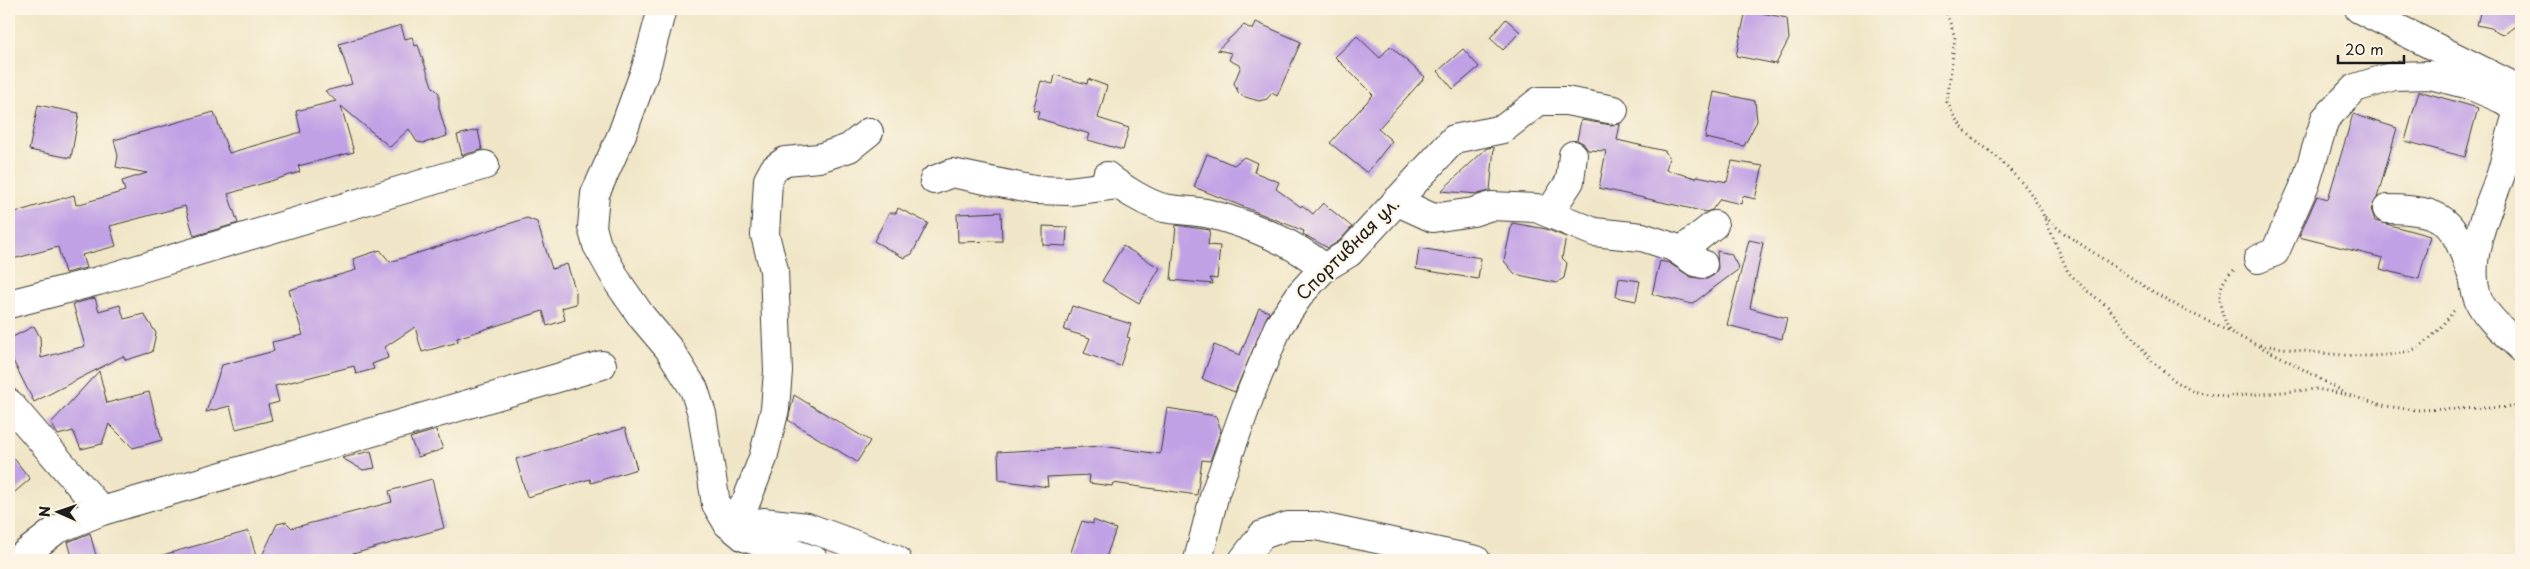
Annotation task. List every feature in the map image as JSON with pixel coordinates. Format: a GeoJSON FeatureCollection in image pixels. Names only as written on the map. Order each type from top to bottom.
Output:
{"type":"FeatureCollection","features":[{"type":"Feature","properties":{"kind":"street"},"geometry":{"type":"LineString","coordinates":[[662,9],[646,68],[622,134],[595,194],[592,227],[597,245],[619,284],[642,317],[670,349],[694,389],[702,414],[716,504],[736,531],[814,560]]}},
{"type":"Feature","properties":{"kind":"street"},"geometry":{"type":"LineString","coordinates":[[2359,9],[2521,92]]}},
{"type":"Feature","properties":{"kind":"street"},"geometry":{"type":"LineString","coordinates":[[2258,259],[2275,252],[2306,182],[2324,119],[2354,88],[2394,76],[2430,75],[2469,85],[2502,99],[2521,112]]}},
{"type":"Feature","properties":{"kind":"street","name":"Спортивная ул."},"geometry":{"type":"LineString","coordinates":[[1198,560],[1215,493],[1252,390],[1278,327],[1301,293],[1324,268],[1349,253],[1454,139],[1503,129],[1539,101],[1566,101],[1614,110]]}},
{"type":"Feature","properties":{"kind":"street"},"geometry":{"type":"LineString","coordinates":[[2472,275],[2489,202],[2500,176],[2516,121],[2521,116]]}},
{"type":"Feature","properties":{"kind":"street"},"geometry":{"type":"LineString","coordinates":[[736,531],[763,458],[775,409],[778,371],[774,270],[765,235],[768,180],[774,169],[785,161],[819,158],[849,148],[869,132]]}},
{"type":"Feature","properties":{"kind":"street"},"geometry":{"type":"LineString","coordinates":[[1548,213],[1570,181],[1573,155]]}},
{"type":"Feature","properties":{"kind":"street"},"geometry":{"type":"LineString","coordinates":[[9,304],[98,281],[485,164]]}},
{"type":"Feature","properties":{"kind":"street"},"geometry":{"type":"LineString","coordinates":[[934,180],[952,173],[998,184],[1043,190],[1070,191],[1112,180],[1163,208],[1211,214],[1285,242],[1308,254],[1324,268]]}},
{"type":"Feature","properties":{"kind":"street"},"geometry":{"type":"LineString","coordinates":[[1396,201],[1433,218],[1472,212],[1490,206],[1536,208],[1594,232],[1642,238],[1692,257],[1714,224]]}},
{"type":"Feature","properties":{"kind":"street"},"geometry":{"type":"LineString","coordinates":[[2387,209],[2414,209],[2436,214],[2452,229],[2472,275],[2479,301],[2498,326],[2521,348]]}},
{"type":"Feature","properties":{"kind":"street"},"geometry":{"type":"LineString","coordinates":[[17,560],[56,530],[102,511],[602,365]]}},
{"type":"Feature","properties":{"kind":"street"},"geometry":{"type":"LineString","coordinates":[[9,403],[102,511]]}},
{"type":"Feature","properties":{"kind":"street"},"geometry":{"type":"LineString","coordinates":[[736,531],[763,522],[807,527],[897,560]]}},
{"type":"Feature","properties":{"kind":"street"},"geometry":{"type":"LineString","coordinates":[[1243,560],[1262,535],[1288,526],[1316,526],[1476,560]]}},
{"type":"Feature","properties":{"kind":"path"},"geometry":{"type":"LineString","coordinates":[[1945,9],[1955,37],[1947,102],[1966,132],[1998,159],[2027,188],[2043,215],[2068,272],[2108,308],[2152,361],[2192,391],[2225,397],[2317,389],[2348,395],[2386,406],[2415,410],[2521,407]]}},
{"type":"Feature","properties":{"kind":"path"},"geometry":{"type":"LineString","coordinates":[[2043,215],[2061,232],[2142,285],[2181,308],[2229,330],[2348,395]]}},
{"type":"Feature","properties":{"kind":"path"},"geometry":{"type":"LineString","coordinates":[[2229,330],[2220,310],[2220,288],[2229,274],[2246,263],[2258,259]]}},
{"type":"Feature","properties":{"kind":"path"},"geometry":{"type":"LineString","coordinates":[[2257,345],[2375,356],[2418,348],[2448,318],[2466,291],[2472,275]]}},
{"type":"Feature","properties":{"kind":"building"},"geometry":{"type":"Polygon","coordinates":[[[2481,9],[2521,9],[2521,27],[2514,27],[2505,34],[2477,25],[2481,9]]]}},
{"type":"Feature","properties":{"kind":"building"},"geometry":{"type":"Polygon","coordinates":[[[1746,10],[1787,18],[1789,39],[1776,64],[1736,56],[1746,10]]]}},
{"type":"Feature","properties":{"kind":"building"},"geometry":{"type":"Polygon","coordinates":[[[1506,19],[1520,32],[1503,50],[1490,38],[1506,19]]]}},
{"type":"Feature","properties":{"kind":"building"},"geometry":{"type":"Polygon","coordinates":[[[1256,22],[1301,42],[1277,96],[1272,93],[1267,99],[1259,101],[1242,96],[1238,92],[1234,83],[1241,66],[1229,60],[1232,53],[1217,50],[1244,25],[1253,30],[1256,22]]]}},
{"type":"Feature","properties":{"kind":"building"},"geometry":{"type":"Polygon","coordinates":[[[401,25],[405,39],[412,37],[415,46],[418,45],[432,86],[439,93],[439,108],[447,136],[424,143],[417,142],[409,129],[390,147],[341,106],[354,152],[298,166],[300,172],[228,194],[238,223],[194,236],[185,206],[110,226],[116,246],[82,255],[86,268],[65,273],[58,247],[9,260],[9,214],[74,195],[76,205],[125,191],[122,181],[147,173],[116,167],[118,156],[114,140],[214,112],[229,153],[301,132],[296,111],[336,101],[325,91],[352,84],[339,44],[401,25]]]}},
{"type":"Feature","properties":{"kind":"building"},"geometry":{"type":"Polygon","coordinates":[[[1357,36],[1380,58],[1390,46],[1425,77],[1378,129],[1392,141],[1367,173],[1330,143],[1373,95],[1335,57],[1357,36]]]}},
{"type":"Feature","properties":{"kind":"building"},"geometry":{"type":"Polygon","coordinates":[[[1463,49],[1479,67],[1453,89],[1438,71],[1463,49]]]}},
{"type":"Feature","properties":{"kind":"building"},"geometry":{"type":"Polygon","coordinates":[[[1055,75],[1087,84],[1088,79],[1107,86],[1098,118],[1129,128],[1123,150],[1088,140],[1090,134],[1037,118],[1039,111],[1033,110],[1041,81],[1053,84],[1055,75]]]}},
{"type":"Feature","properties":{"kind":"building"},"geometry":{"type":"Polygon","coordinates":[[[2419,91],[2478,108],[2465,157],[2405,141],[2419,91]]]}},
{"type":"Feature","properties":{"kind":"building"},"geometry":{"type":"Polygon","coordinates":[[[1714,92],[1755,101],[1757,121],[1744,146],[1705,138],[1714,92]]]}},
{"type":"Feature","properties":{"kind":"building"},"geometry":{"type":"Polygon","coordinates":[[[38,105],[79,113],[71,158],[29,150],[38,105]]]}},
{"type":"Feature","properties":{"kind":"building"},"geometry":{"type":"Polygon","coordinates":[[[2353,114],[2397,128],[2377,198],[2371,209],[2375,221],[2430,236],[2419,279],[2380,269],[2383,258],[2299,237],[2317,196],[2328,199],[2353,114]]]}},
{"type":"Feature","properties":{"kind":"building"},"geometry":{"type":"Polygon","coordinates":[[[1581,120],[1611,125],[1620,124],[1617,140],[1665,151],[1669,158],[1666,170],[1696,178],[1697,176],[1727,182],[1732,161],[1763,166],[1755,199],[1743,196],[1741,204],[1720,199],[1712,210],[1706,212],[1599,188],[1606,151],[1588,150],[1583,143],[1577,140],[1581,120]]]}},
{"type":"Feature","properties":{"kind":"building"},"geometry":{"type":"Polygon","coordinates":[[[478,130],[482,150],[462,155],[457,135],[478,130]]]}},
{"type":"Feature","properties":{"kind":"building"},"geometry":{"type":"Polygon","coordinates":[[[1494,147],[1490,191],[1478,194],[1441,191],[1487,148],[1494,147]]]}},
{"type":"Feature","properties":{"kind":"building"},"geometry":{"type":"Polygon","coordinates":[[[1207,154],[1234,165],[1244,157],[1257,163],[1254,172],[1279,182],[1276,189],[1301,207],[1302,205],[1313,214],[1323,203],[1352,227],[1339,241],[1328,248],[1303,234],[1304,231],[1194,187],[1207,154]]]}},
{"type":"Feature","properties":{"kind":"building"},"geometry":{"type":"Polygon","coordinates":[[[898,208],[928,223],[912,254],[904,258],[874,241],[889,213],[896,213],[898,208]]]}},
{"type":"Feature","properties":{"kind":"building"},"geometry":{"type":"Polygon","coordinates":[[[1001,212],[1002,241],[958,242],[957,214],[1001,212]]]}},
{"type":"Feature","properties":{"kind":"building"},"geometry":{"type":"Polygon","coordinates":[[[527,218],[537,222],[552,269],[567,264],[576,292],[576,304],[562,308],[565,320],[547,326],[543,311],[457,338],[458,342],[422,352],[415,327],[385,347],[388,358],[372,364],[374,369],[356,374],[354,366],[275,386],[279,402],[268,405],[272,420],[236,429],[230,406],[206,412],[222,365],[274,351],[272,342],[303,335],[289,290],[356,270],[353,259],[380,250],[390,262],[527,218]]]}},
{"type":"Feature","properties":{"kind":"building"},"geometry":{"type":"Polygon","coordinates":[[[1512,223],[1546,229],[1566,237],[1562,258],[1567,263],[1564,278],[1556,283],[1515,274],[1504,261],[1512,223]]]}},
{"type":"Feature","properties":{"kind":"building"},"geometry":{"type":"Polygon","coordinates":[[[1176,225],[1210,230],[1208,245],[1220,246],[1217,279],[1210,278],[1213,284],[1171,280],[1176,225]]]}},
{"type":"Feature","properties":{"kind":"building"},"geometry":{"type":"Polygon","coordinates":[[[1043,226],[1067,227],[1066,246],[1043,245],[1043,226]]]}},
{"type":"Feature","properties":{"kind":"building"},"geometry":{"type":"Polygon","coordinates":[[[1749,240],[1763,243],[1750,308],[1787,318],[1782,339],[1727,325],[1749,240]]]}},
{"type":"Feature","properties":{"kind":"building"},"geometry":{"type":"Polygon","coordinates":[[[1123,246],[1160,268],[1139,303],[1102,281],[1123,246]]]}},
{"type":"Feature","properties":{"kind":"building"},"geometry":{"type":"Polygon","coordinates":[[[1419,248],[1481,258],[1478,279],[1416,269],[1419,248]]]}},
{"type":"Feature","properties":{"kind":"building"},"geometry":{"type":"Polygon","coordinates":[[[1717,251],[1731,254],[1739,269],[1692,304],[1652,294],[1660,261],[1669,263],[1691,277],[1707,279],[1714,275],[1718,268],[1717,251]]]}},
{"type":"Feature","properties":{"kind":"building"},"geometry":{"type":"Polygon","coordinates":[[[1619,278],[1640,281],[1636,301],[1616,297],[1619,278]]]}},
{"type":"Feature","properties":{"kind":"building"},"geometry":{"type":"Polygon","coordinates":[[[95,298],[99,311],[120,305],[124,319],[144,314],[156,333],[152,352],[126,360],[123,356],[34,402],[9,353],[9,339],[34,326],[40,337],[41,358],[85,346],[73,304],[95,298]]]}},
{"type":"Feature","properties":{"kind":"building"},"geometry":{"type":"Polygon","coordinates":[[[1072,306],[1131,324],[1127,337],[1130,338],[1120,366],[1084,353],[1090,338],[1064,330],[1072,306]]]}},
{"type":"Feature","properties":{"kind":"building"},"geometry":{"type":"Polygon","coordinates":[[[1259,308],[1269,312],[1235,392],[1202,379],[1214,345],[1240,355],[1259,308]]]}},
{"type":"Feature","properties":{"kind":"building"},"geometry":{"type":"Polygon","coordinates":[[[99,371],[107,403],[149,392],[162,440],[133,448],[109,424],[102,444],[81,449],[73,431],[58,435],[51,423],[99,371]]]}},
{"type":"Feature","properties":{"kind":"building"},"geometry":{"type":"Polygon","coordinates":[[[794,395],[870,441],[857,462],[788,420],[794,395]]]}},
{"type":"Feature","properties":{"kind":"building"},"geometry":{"type":"Polygon","coordinates":[[[1167,408],[1216,416],[1221,430],[1210,461],[1202,460],[1197,495],[1113,483],[1112,486],[1089,483],[1090,475],[1047,477],[1048,487],[999,480],[998,452],[1102,446],[1160,454],[1167,408]]]}},
{"type":"Feature","properties":{"kind":"building"},"geometry":{"type":"Polygon","coordinates":[[[625,428],[637,469],[591,483],[590,479],[527,497],[516,459],[625,428]]]}},
{"type":"Feature","properties":{"kind":"building"},"geometry":{"type":"Polygon","coordinates":[[[436,430],[443,449],[418,457],[410,438],[436,430]]]}},
{"type":"Feature","properties":{"kind":"building"},"geometry":{"type":"Polygon","coordinates":[[[371,451],[375,468],[363,470],[342,458],[371,451]]]}},
{"type":"Feature","properties":{"kind":"building"},"geometry":{"type":"Polygon","coordinates":[[[9,452],[30,479],[9,497],[9,452]]]}},
{"type":"Feature","properties":{"kind":"building"},"geometry":{"type":"Polygon","coordinates":[[[432,479],[444,528],[346,556],[348,560],[260,560],[277,524],[286,522],[292,528],[392,502],[389,491],[432,479]]]}},
{"type":"Feature","properties":{"kind":"building"},"geometry":{"type":"Polygon","coordinates":[[[1093,520],[1116,529],[1105,560],[1068,560],[1082,521],[1093,524],[1093,520]]]}},
{"type":"Feature","properties":{"kind":"building"},"geometry":{"type":"Polygon","coordinates":[[[249,531],[257,560],[160,560],[159,556],[249,531]]]}},
{"type":"Feature","properties":{"kind":"building"},"geometry":{"type":"Polygon","coordinates":[[[90,533],[97,560],[73,560],[68,542],[90,533]]]}}]}
